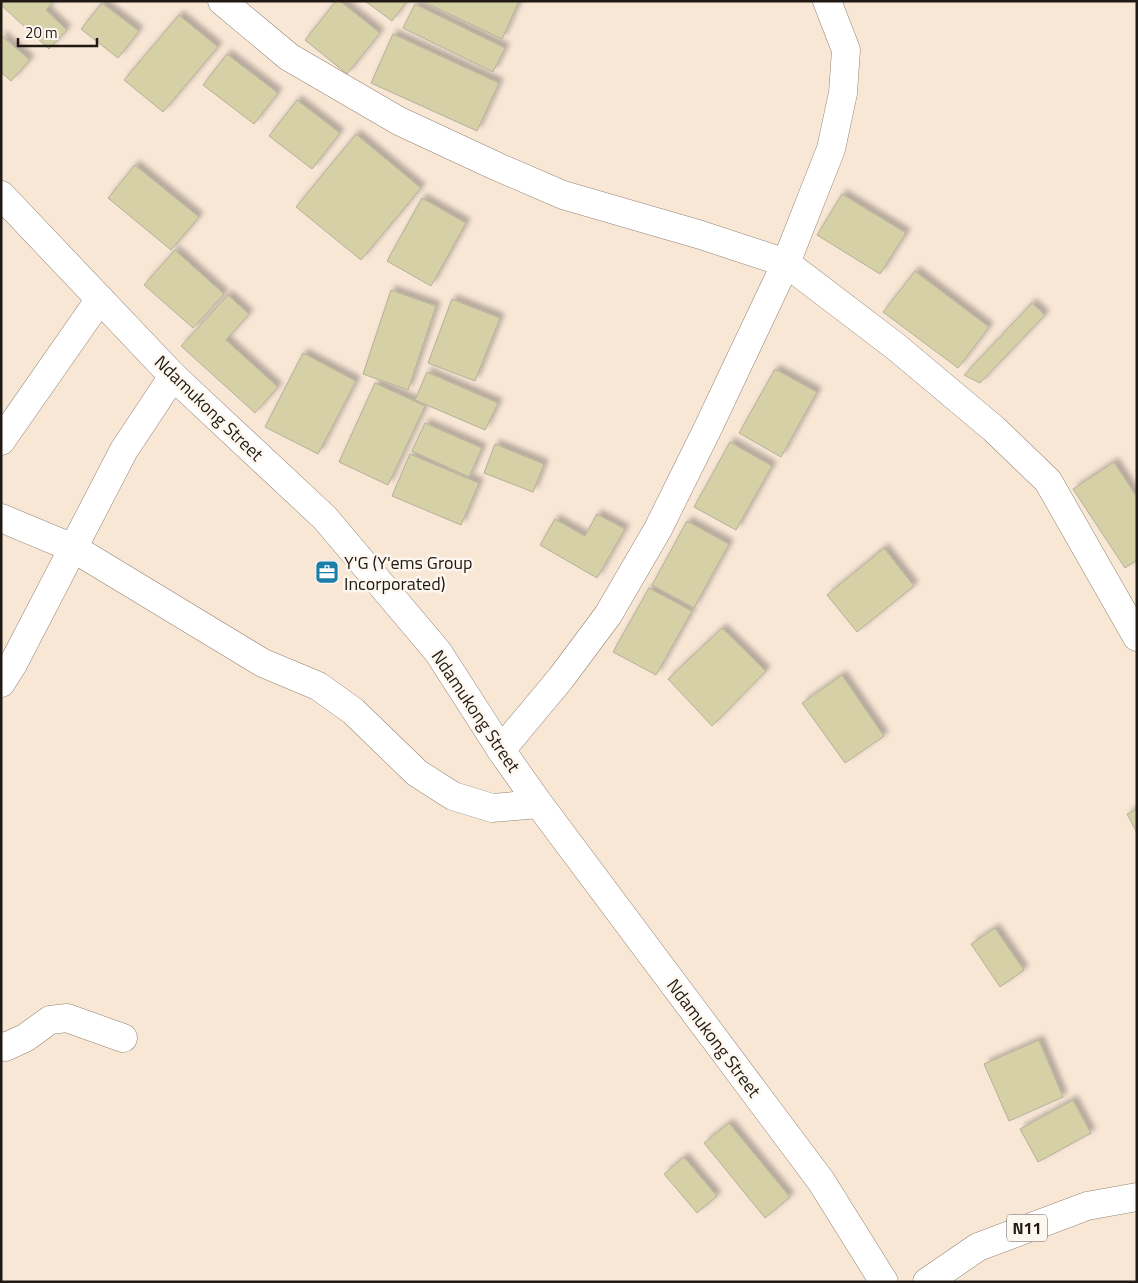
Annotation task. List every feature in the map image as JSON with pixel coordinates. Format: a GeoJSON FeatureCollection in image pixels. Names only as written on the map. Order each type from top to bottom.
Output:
{"type":"FeatureCollection","features":[{"type":"Feature","properties":{"kind":"main road"},"geometry":{"type":"LineString","coordinates":[[222,1],[288,56],[399,121],[489,163],[563,195],[701,234],[786,263],[896,346],[994,429],[1048,481],[1137,636]]}},
{"type":"Feature","properties":{"kind":"main road"},"geometry":{"type":"LineString","coordinates":[[501,750],[561,678],[613,606],[658,529],[786,263],[831,150],[843,93],[846,50],[827,1]]}},
{"type":"Feature","properties":{"kind":"main road","name":"Ndamukong Street"},"geometry":{"type":"LineString","coordinates":[[1,195],[173,376],[325,518],[438,652],[538,804],[821,1181],[884,1282]]}},
{"type":"Feature","properties":{"kind":"main road"},"geometry":{"type":"LineString","coordinates":[[1,441],[100,299]]}},
{"type":"Feature","properties":{"kind":"main road"},"geometry":{"type":"LineString","coordinates":[[1,682],[13,664],[124,450],[173,376]]}},
{"type":"Feature","properties":{"kind":"main road"},"geometry":{"type":"LineString","coordinates":[[1,518],[73,548],[263,663],[318,686],[353,711],[417,773],[453,796],[492,808],[538,804]]}},
{"type":"Feature","properties":{"kind":"main road"},"geometry":{"type":"LineString","coordinates":[[1,1046],[5,1047],[25,1038],[50,1020],[67,1018],[123,1038]]}},
{"type":"Feature","properties":{"kind":"main road","name":"N11"},"geometry":{"type":"LineString","coordinates":[[927,1282],[978,1247],[1087,1206],[1137,1197]]}},
{"type":"Feature","properties":{"kind":"building"},"geometry":{"type":"Polygon","coordinates":[[[4,1],[54,1],[46,10],[67,30],[49,49],[1,5],[4,1]]]}},
{"type":"Feature","properties":{"kind":"building"},"geometry":{"type":"Polygon","coordinates":[[[336,1],[340,1],[380,33],[347,74],[305,40],[336,1]]]}},
{"type":"Feature","properties":{"kind":"building"},"geometry":{"type":"Polygon","coordinates":[[[365,1],[407,1],[392,21],[365,1]]]}},
{"type":"Feature","properties":{"kind":"building"},"geometry":{"type":"Polygon","coordinates":[[[422,1],[519,1],[502,39],[422,1]]]}},
{"type":"Feature","properties":{"kind":"building"},"geometry":{"type":"Polygon","coordinates":[[[102,3],[139,31],[118,58],[81,29],[102,3]]]}},
{"type":"Feature","properties":{"kind":"building"},"geometry":{"type":"Polygon","coordinates":[[[415,4],[505,48],[493,72],[403,28],[415,4]]]}},
{"type":"Feature","properties":{"kind":"building"},"geometry":{"type":"Polygon","coordinates":[[[179,15],[218,47],[163,112],[124,80],[179,15]]]}},
{"type":"Feature","properties":{"kind":"building"},"geometry":{"type":"Polygon","coordinates":[[[393,34],[499,83],[477,131],[371,83],[393,34]]]}},
{"type":"Feature","properties":{"kind":"building"},"geometry":{"type":"Polygon","coordinates":[[[1,35],[30,60],[11,81],[1,72],[1,35]]]}},
{"type":"Feature","properties":{"kind":"building"},"geometry":{"type":"Polygon","coordinates":[[[227,54],[278,93],[254,124],[203,85],[227,54]]]}},
{"type":"Feature","properties":{"kind":"building"},"geometry":{"type":"Polygon","coordinates":[[[297,100],[340,133],[312,169],[269,136],[297,100]]]}},
{"type":"Feature","properties":{"kind":"building"},"geometry":{"type":"Polygon","coordinates":[[[356,134],[421,188],[361,260],[296,207],[356,134]]]}},
{"type":"Feature","properties":{"kind":"building"},"geometry":{"type":"Polygon","coordinates":[[[135,165],[199,217],[171,250],[108,198],[135,165]]]}},
{"type":"Feature","properties":{"kind":"building"},"geometry":{"type":"Polygon","coordinates":[[[842,194],[906,233],[880,274],[817,235],[842,194]]]}},
{"type":"Feature","properties":{"kind":"building"},"geometry":{"type":"Polygon","coordinates":[[[422,198],[466,223],[431,286],[387,261],[422,198]]]}},
{"type":"Feature","properties":{"kind":"building"},"geometry":{"type":"Polygon","coordinates":[[[175,250],[224,294],[193,328],[144,285],[175,250]]]}},
{"type":"Feature","properties":{"kind":"building"},"geometry":{"type":"Polygon","coordinates":[[[915,271],[989,327],[958,368],[883,312],[915,271]]]}},
{"type":"Feature","properties":{"kind":"building"},"geometry":{"type":"Polygon","coordinates":[[[391,290],[436,306],[408,390],[363,374],[391,290]]]}},
{"type":"Feature","properties":{"kind":"building"},"geometry":{"type":"Polygon","coordinates":[[[228,295],[249,314],[226,340],[278,387],[255,413],[181,346],[228,295]]]}},
{"type":"Feature","properties":{"kind":"building"},"geometry":{"type":"Polygon","coordinates":[[[452,299],[500,318],[475,381],[428,363],[452,299]]]}},
{"type":"Feature","properties":{"kind":"building"},"geometry":{"type":"Polygon","coordinates":[[[1032,303],[1045,315],[980,383],[964,375],[1032,303]]]}},
{"type":"Feature","properties":{"kind":"building"},"geometry":{"type":"Polygon","coordinates":[[[303,353],[356,381],[318,454],[265,427],[303,353]]]}},
{"type":"Feature","properties":{"kind":"building"},"geometry":{"type":"Polygon","coordinates":[[[775,369],[817,392],[781,457],[739,433],[775,369]]]}},
{"type":"Feature","properties":{"kind":"building"},"geometry":{"type":"Polygon","coordinates":[[[427,372],[498,403],[485,430],[415,400],[427,372]]]}},
{"type":"Feature","properties":{"kind":"building"},"geometry":{"type":"Polygon","coordinates":[[[375,383],[425,406],[388,485],[339,462],[375,383]]]}},
{"type":"Feature","properties":{"kind":"building"},"geometry":{"type":"Polygon","coordinates":[[[425,423],[482,448],[469,477],[412,451],[425,423]]]}},
{"type":"Feature","properties":{"kind":"building"},"geometry":{"type":"Polygon","coordinates":[[[730,442],[772,466],[736,530],[694,507],[730,442]]]}},
{"type":"Feature","properties":{"kind":"building"},"geometry":{"type":"Polygon","coordinates":[[[495,444],[544,464],[533,492],[484,473],[495,444]]]}},
{"type":"Feature","properties":{"kind":"building"},"geometry":{"type":"Polygon","coordinates":[[[410,454],[479,483],[461,525],[392,496],[410,454]]]}},
{"type":"Feature","properties":{"kind":"building"},"geometry":{"type":"Polygon","coordinates":[[[1114,462],[1137,497],[1137,560],[1125,568],[1073,489],[1114,462]]]}},
{"type":"Feature","properties":{"kind":"building"},"geometry":{"type":"Polygon","coordinates":[[[597,514],[625,529],[597,578],[540,545],[555,519],[585,536],[597,514]]]}},
{"type":"Feature","properties":{"kind":"building"},"geometry":{"type":"Polygon","coordinates":[[[687,521],[729,544],[694,608],[652,585],[687,521]]]}},
{"type":"Feature","properties":{"kind":"building"},"geometry":{"type":"Polygon","coordinates":[[[884,548],[914,586],[857,632],[827,595],[884,548]]]}},
{"type":"Feature","properties":{"kind":"building"},"geometry":{"type":"Polygon","coordinates":[[[649,588],[692,611],[656,675],[613,652],[649,588]]]}},
{"type":"Feature","properties":{"kind":"building"},"geometry":{"type":"Polygon","coordinates":[[[722,628],[766,671],[712,726],[668,679],[722,628]]]}},
{"type":"Feature","properties":{"kind":"building"},"geometry":{"type":"Polygon","coordinates":[[[842,675],[884,736],[845,763],[802,703],[842,675]]]}},
{"type":"Feature","properties":{"kind":"building"},"geometry":{"type":"Polygon","coordinates":[[[1137,809],[1137,833],[1127,814],[1137,809]]]}},
{"type":"Feature","properties":{"kind":"building"},"geometry":{"type":"Polygon","coordinates":[[[995,928],[1024,970],[1000,987],[971,944],[995,928]]]}},
{"type":"Feature","properties":{"kind":"building"},"geometry":{"type":"Polygon","coordinates":[[[1039,1040],[1063,1097],[1009,1121],[984,1064],[1039,1040]]]}},
{"type":"Feature","properties":{"kind":"building"},"geometry":{"type":"Polygon","coordinates":[[[1073,1100],[1091,1133],[1038,1162],[1020,1129],[1073,1100]]]}},
{"type":"Feature","properties":{"kind":"building"},"geometry":{"type":"Polygon","coordinates":[[[729,1123],[790,1197],[765,1218],[704,1143],[729,1123]]]}},
{"type":"Feature","properties":{"kind":"building"},"geometry":{"type":"Polygon","coordinates":[[[684,1157],[717,1196],[697,1213],[664,1174],[684,1157]]]}},
{"type":"Feature","properties":{"kind":"place","name":"Y'G (Y'ems Group Incorporated)"},"geometry":{"type":"Point","coordinates":[327,572]}}]}
